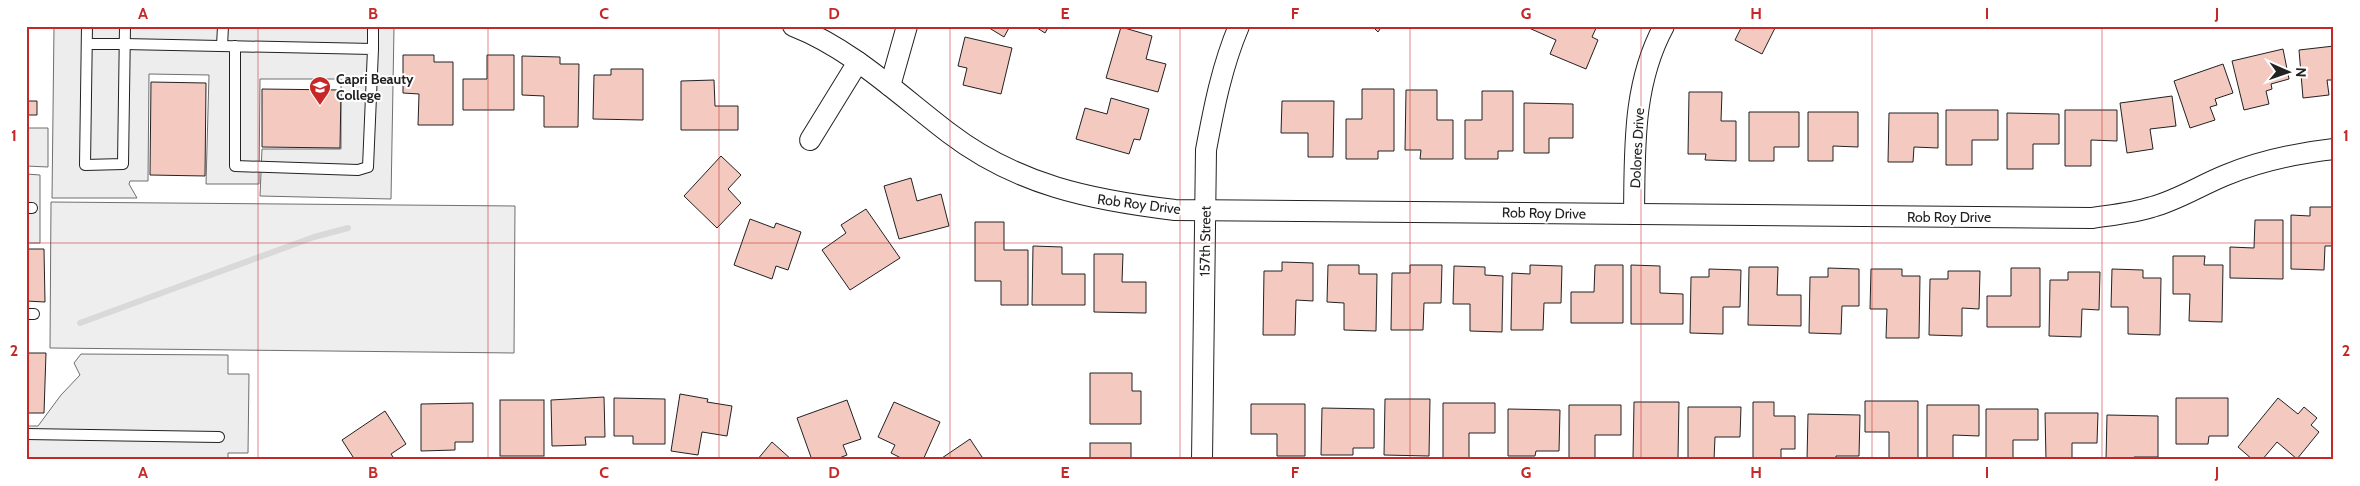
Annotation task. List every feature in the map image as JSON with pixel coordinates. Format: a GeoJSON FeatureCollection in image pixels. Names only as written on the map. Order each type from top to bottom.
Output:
{"type":"FeatureCollection","features":[{"type":"Feature","properties":{"kind":"street","name":"Rob Roy Drive"},"geometry":{"type":"LineString","coordinates":[[793,26],[858,62],[949,134],[978,154],[1008,170],[1042,184],[1110,202],[1175,210],[2092,218],[2154,207],[2228,174],[2288,156],[2334,149]]}},
{"type":"Feature","properties":{"kind":"street"},"geometry":{"type":"LineString","coordinates":[[890,86],[907,26]]}},
{"type":"Feature","properties":{"kind":"street","name":"157th Street"},"geometry":{"type":"LineString","coordinates":[[1202,460],[1206,150],[1215,99],[1228,53],[1239,26]]}},
{"type":"Feature","properties":{"kind":"street","name":"Dolores Drive"},"geometry":{"type":"LineString","coordinates":[[1634,214],[1636,120],[1643,79],[1664,26]]}},
{"type":"Feature","properties":{"kind":"street"},"geometry":{"type":"LineString","coordinates":[[810,140],[858,62]]}},
{"type":"Feature","properties":{"kind":"lane"},"geometry":{"type":"LineString","coordinates":[[87,26],[85,165],[123,164],[125,26]]}},
{"type":"Feature","properties":{"kind":"lane"},"geometry":{"type":"LineString","coordinates":[[222,46],[223,26]]}},
{"type":"Feature","properties":{"kind":"lane"},"geometry":{"type":"LineString","coordinates":[[235,46],[235,166],[358,170],[368,167],[373,26]]}},
{"type":"Feature","properties":{"kind":"lane"},"geometry":{"type":"LineString","coordinates":[[87,44],[373,49]]}},
{"type":"Feature","properties":{"kind":"lane"},"geometry":{"type":"LineString","coordinates":[[26,434],[219,437]]}},
{"type":"Feature","properties":{"kind":"shaded area"},"geometry":{"type":"Polygon","coordinates":[[[54,26],[394,27],[391,199],[260,196],[262,149],[341,149],[341,79],[260,79],[259,184],[206,184],[209,75],[149,74],[148,181],[130,181],[129,184],[137,198],[52,198],[54,26]]]}},
{"type":"Feature","properties":{"kind":"shaded area"},"geometry":{"type":"Polygon","coordinates":[[[26,128],[48,128],[48,167],[26,166],[26,128]]]}},
{"type":"Feature","properties":{"kind":"shaded area"},"geometry":{"type":"Polygon","coordinates":[[[26,174],[40,175],[40,243],[26,243],[26,174]]]}},
{"type":"Feature","properties":{"kind":"shaded area"},"geometry":{"type":"Polygon","coordinates":[[[51,202],[515,206],[514,353],[50,348],[51,202]]]}},
{"type":"Feature","properties":{"kind":"shaded area"},"geometry":{"type":"Polygon","coordinates":[[[81,354],[228,355],[228,374],[249,374],[248,453],[228,453],[228,460],[26,460],[26,426],[38,426],[61,395],[80,375],[74,363],[81,354]]]}},
{"type":"Feature","properties":{"kind":"building"},"geometry":{"type":"Polygon","coordinates":[[[986,26],[1010,26],[1004,37],[986,26]]]}},
{"type":"Feature","properties":{"kind":"building"},"geometry":{"type":"Polygon","coordinates":[[[1034,26],[1049,26],[1045,33],[1034,26]]]}},
{"type":"Feature","properties":{"kind":"building"},"geometry":{"type":"Polygon","coordinates":[[[1372,26],[1382,26],[1378,32],[1372,26]]]}},
{"type":"Feature","properties":{"kind":"building"},"geometry":{"type":"Polygon","coordinates":[[[1530,26],[1597,26],[1592,37],[1598,40],[1586,69],[1550,54],[1556,40],[1529,28],[1530,26]]]}},
{"type":"Feature","properties":{"kind":"building"},"geometry":{"type":"Polygon","coordinates":[[[1742,26],[1776,26],[1762,54],[1735,40],[1742,26]]]}},
{"type":"Feature","properties":{"kind":"building"},"geometry":{"type":"Polygon","coordinates":[[[1121,27],[1152,36],[1146,59],[1166,64],[1158,92],[1106,78],[1121,27]]]}},
{"type":"Feature","properties":{"kind":"building"},"geometry":{"type":"Polygon","coordinates":[[[965,37],[1012,48],[1001,94],[963,85],[967,68],[958,66],[965,37]]]}},
{"type":"Feature","properties":{"kind":"building"},"geometry":{"type":"Polygon","coordinates":[[[2334,46],[2334,80],[2327,80],[2329,95],[2303,98],[2299,50],[2334,46]]]}},
{"type":"Feature","properties":{"kind":"building"},"geometry":{"type":"Polygon","coordinates":[[[2283,49],[2289,79],[2271,84],[2272,89],[2266,91],[2269,104],[2244,110],[2232,61],[2283,49]]]}},
{"type":"Feature","properties":{"kind":"building"},"geometry":{"type":"Polygon","coordinates":[[[403,55],[434,55],[434,62],[453,62],[453,125],[418,125],[419,94],[403,93],[403,55]]]}},
{"type":"Feature","properties":{"kind":"building"},"geometry":{"type":"Polygon","coordinates":[[[487,55],[514,55],[514,110],[463,110],[463,79],[487,79],[487,55]]]}},
{"type":"Feature","properties":{"kind":"building"},"geometry":{"type":"Polygon","coordinates":[[[522,56],[560,57],[560,64],[579,64],[578,127],[544,127],[544,96],[522,95],[522,56]]]}},
{"type":"Feature","properties":{"kind":"building"},"geometry":{"type":"Polygon","coordinates":[[[2223,64],[2233,93],[2215,99],[2217,105],[2210,107],[2215,120],[2190,128],[2174,81],[2223,64]]]}},
{"type":"Feature","properties":{"kind":"building"},"geometry":{"type":"Polygon","coordinates":[[[611,69],[643,69],[643,120],[593,119],[594,75],[611,75],[611,69]]]}},
{"type":"Feature","properties":{"kind":"building"},"geometry":{"type":"Polygon","coordinates":[[[714,80],[715,106],[738,106],[738,130],[681,130],[681,81],[714,80]]]}},
{"type":"Feature","properties":{"kind":"building"},"geometry":{"type":"Polygon","coordinates":[[[151,82],[206,83],[205,176],[150,175],[151,82]]]}},
{"type":"Feature","properties":{"kind":"building"},"geometry":{"type":"Polygon","coordinates":[[[262,89],[341,90],[340,148],[262,147],[262,89]]]}},
{"type":"Feature","properties":{"kind":"building"},"geometry":{"type":"Polygon","coordinates":[[[1362,89],[1394,89],[1394,151],[1378,151],[1378,159],[1346,159],[1346,119],[1362,119],[1362,89]]]}},
{"type":"Feature","properties":{"kind":"building"},"geometry":{"type":"Polygon","coordinates":[[[1406,90],[1437,90],[1437,120],[1453,120],[1453,159],[1420,159],[1421,150],[1405,150],[1406,90]]]}},
{"type":"Feature","properties":{"kind":"building"},"geometry":{"type":"Polygon","coordinates":[[[1482,91],[1513,91],[1513,151],[1498,151],[1498,159],[1465,159],[1465,120],[1482,120],[1482,91]]]}},
{"type":"Feature","properties":{"kind":"building"},"geometry":{"type":"Polygon","coordinates":[[[1689,92],[1722,92],[1721,121],[1736,121],[1736,161],[1705,160],[1706,154],[1688,154],[1689,92]]]}},
{"type":"Feature","properties":{"kind":"building"},"geometry":{"type":"Polygon","coordinates":[[[2172,96],[2176,126],[2150,129],[2153,149],[2127,153],[2120,103],[2172,96]]]}},
{"type":"Feature","properties":{"kind":"building"},"geometry":{"type":"Polygon","coordinates":[[[1111,98],[1149,109],[1140,140],[1134,139],[1129,154],[1076,139],[1085,108],[1107,114],[1111,98]]]}},
{"type":"Feature","properties":{"kind":"building"},"geometry":{"type":"Polygon","coordinates":[[[26,101],[37,101],[37,115],[27,115],[27,126],[26,126],[26,101]]]}},
{"type":"Feature","properties":{"kind":"building"},"geometry":{"type":"Polygon","coordinates":[[[1282,101],[1334,101],[1333,157],[1308,157],[1308,133],[1281,133],[1282,101]]]}},
{"type":"Feature","properties":{"kind":"building"},"geometry":{"type":"Polygon","coordinates":[[[1524,103],[1573,104],[1573,138],[1549,138],[1549,153],[1524,153],[1524,103]]]}},
{"type":"Feature","properties":{"kind":"building"},"geometry":{"type":"Polygon","coordinates":[[[1946,110],[1998,110],[1998,140],[1972,140],[1972,165],[1946,165],[1946,110]]]}},
{"type":"Feature","properties":{"kind":"building"},"geometry":{"type":"Polygon","coordinates":[[[2065,110],[2117,110],[2117,141],[2091,140],[2091,166],[2065,166],[2065,110]]]}},
{"type":"Feature","properties":{"kind":"building"},"geometry":{"type":"Polygon","coordinates":[[[1749,112],[1799,112],[1799,147],[1774,147],[1774,161],[1749,161],[1749,112]]]}},
{"type":"Feature","properties":{"kind":"building"},"geometry":{"type":"Polygon","coordinates":[[[1808,112],[1858,112],[1858,147],[1833,146],[1833,161],[1808,161],[1808,112]]]}},
{"type":"Feature","properties":{"kind":"building"},"geometry":{"type":"Polygon","coordinates":[[[1889,113],[1938,113],[1938,148],[1914,147],[1913,162],[1888,162],[1889,113]]]}},
{"type":"Feature","properties":{"kind":"building"},"geometry":{"type":"Polygon","coordinates":[[[2007,113],[2059,114],[2059,144],[2033,144],[2033,169],[2007,169],[2007,113]]]}},
{"type":"Feature","properties":{"kind":"building"},"geometry":{"type":"Polygon","coordinates":[[[721,156],[741,175],[728,189],[741,203],[717,228],[684,196],[721,156]]]}},
{"type":"Feature","properties":{"kind":"building"},"geometry":{"type":"Polygon","coordinates":[[[911,178],[917,201],[941,194],[949,226],[899,239],[884,186],[911,178]]]}},
{"type":"Feature","properties":{"kind":"building"},"geometry":{"type":"Polygon","coordinates":[[[2310,207],[2334,207],[2334,246],[2325,246],[2324,270],[2291,269],[2291,215],[2310,216],[2310,207]]]}},
{"type":"Feature","properties":{"kind":"building"},"geometry":{"type":"Polygon","coordinates":[[[866,209],[900,258],[850,290],[822,250],[846,233],[841,225],[866,209]]]}},
{"type":"Feature","properties":{"kind":"building"},"geometry":{"type":"Polygon","coordinates":[[[750,219],[774,228],[776,223],[801,232],[788,270],[776,266],[772,279],[734,265],[750,219]]]}},
{"type":"Feature","properties":{"kind":"building"},"geometry":{"type":"Polygon","coordinates":[[[2255,220],[2283,220],[2283,279],[2230,278],[2230,247],[2254,248],[2255,220]]]}},
{"type":"Feature","properties":{"kind":"building"},"geometry":{"type":"Polygon","coordinates":[[[975,222],[1004,222],[1004,250],[1028,250],[1028,305],[1001,305],[1001,281],[975,281],[975,222]]]}},
{"type":"Feature","properties":{"kind":"building"},"geometry":{"type":"Polygon","coordinates":[[[1033,246],[1062,247],[1062,274],[1085,274],[1085,305],[1032,305],[1033,246]]]}},
{"type":"Feature","properties":{"kind":"building"},"geometry":{"type":"Polygon","coordinates":[[[26,249],[44,249],[45,302],[26,301],[26,249]]]}},
{"type":"Feature","properties":{"kind":"building"},"geometry":{"type":"Polygon","coordinates":[[[1094,254],[1123,254],[1122,282],[1146,282],[1146,313],[1094,312],[1094,254]]]}},
{"type":"Feature","properties":{"kind":"building"},"geometry":{"type":"Polygon","coordinates":[[[2173,256],[2205,256],[2204,265],[2223,265],[2222,322],[2189,321],[2190,294],[2173,294],[2173,256]]]}},
{"type":"Feature","properties":{"kind":"building"},"geometry":{"type":"Polygon","coordinates":[[[1282,262],[1313,263],[1313,301],[1296,300],[1295,335],[1263,335],[1264,271],[1282,271],[1282,262]]]}},
{"type":"Feature","properties":{"kind":"building"},"geometry":{"type":"Polygon","coordinates":[[[1328,265],[1359,265],[1359,274],[1377,274],[1376,331],[1344,330],[1344,303],[1327,302],[1328,265]]]}},
{"type":"Feature","properties":{"kind":"building"},"geometry":{"type":"Polygon","coordinates":[[[1410,265],[1442,265],[1441,303],[1424,303],[1423,330],[1391,330],[1392,273],[1410,273],[1410,265]]]}},
{"type":"Feature","properties":{"kind":"building"},"geometry":{"type":"Polygon","coordinates":[[[1530,265],[1562,266],[1561,303],[1544,303],[1543,330],[1511,330],[1512,273],[1530,274],[1530,265]]]}},
{"type":"Feature","properties":{"kind":"building"},"geometry":{"type":"Polygon","coordinates":[[[1595,265],[1623,265],[1623,323],[1571,323],[1571,292],[1594,292],[1595,265]]]}},
{"type":"Feature","properties":{"kind":"building"},"geometry":{"type":"Polygon","coordinates":[[[1631,265],[1660,266],[1660,293],[1683,294],[1683,324],[1631,324],[1631,265]]]}},
{"type":"Feature","properties":{"kind":"building"},"geometry":{"type":"Polygon","coordinates":[[[1454,266],[1485,267],[1485,275],[1503,276],[1502,332],[1470,331],[1470,304],[1453,304],[1454,266]]]}},
{"type":"Feature","properties":{"kind":"building"},"geometry":{"type":"Polygon","coordinates":[[[1749,267],[1778,267],[1777,295],[1801,295],[1801,326],[1748,325],[1749,267]]]}},
{"type":"Feature","properties":{"kind":"building"},"geometry":{"type":"Polygon","coordinates":[[[1828,268],[1859,269],[1859,306],[1842,306],[1841,334],[1809,333],[1810,277],[1828,277],[1828,268]]]}},
{"type":"Feature","properties":{"kind":"building"},"geometry":{"type":"Polygon","coordinates":[[[2011,268],[2040,268],[2040,327],[1987,327],[1987,296],[2011,296],[2011,268]]]}},
{"type":"Feature","properties":{"kind":"building"},"geometry":{"type":"Polygon","coordinates":[[[1709,269],[1741,270],[1740,307],[1723,307],[1723,334],[1690,333],[1691,277],[1709,277],[1709,269]]]}},
{"type":"Feature","properties":{"kind":"building"},"geometry":{"type":"Polygon","coordinates":[[[1871,269],[1902,269],[1902,276],[1920,276],[1919,338],[1886,338],[1887,309],[1870,309],[1871,269]]]}},
{"type":"Feature","properties":{"kind":"building"},"geometry":{"type":"Polygon","coordinates":[[[2112,269],[2143,270],[2143,278],[2161,278],[2160,335],[2128,334],[2128,307],[2111,307],[2112,269]]]}},
{"type":"Feature","properties":{"kind":"building"},"geometry":{"type":"Polygon","coordinates":[[[1948,271],[1980,271],[1979,309],[1962,308],[1962,336],[1929,335],[1930,279],[1948,279],[1948,271]]]}},
{"type":"Feature","properties":{"kind":"building"},"geometry":{"type":"Polygon","coordinates":[[[2068,272],[2100,272],[2099,310],[2082,309],[2081,337],[2049,336],[2050,280],[2068,280],[2068,272]]]}},
{"type":"Feature","properties":{"kind":"building"},"geometry":{"type":"Polygon","coordinates":[[[26,353],[46,353],[44,413],[26,413],[26,353]]]}},
{"type":"Feature","properties":{"kind":"building"},"geometry":{"type":"Polygon","coordinates":[[[1090,373],[1132,373],[1132,391],[1141,391],[1141,424],[1090,424],[1090,373]]]}},
{"type":"Feature","properties":{"kind":"building"},"geometry":{"type":"Polygon","coordinates":[[[680,394],[708,399],[707,402],[732,406],[727,436],[702,432],[698,455],[671,451],[680,394]]]}},
{"type":"Feature","properties":{"kind":"building"},"geometry":{"type":"Polygon","coordinates":[[[604,397],[605,437],[585,437],[586,445],[552,446],[551,400],[604,397]]]}},
{"type":"Feature","properties":{"kind":"building"},"geometry":{"type":"Polygon","coordinates":[[[614,398],[665,399],[665,444],[633,444],[633,436],[614,436],[614,398]]]}},
{"type":"Feature","properties":{"kind":"building"},"geometry":{"type":"Polygon","coordinates":[[[2176,398],[2228,398],[2228,436],[2209,436],[2208,444],[2176,444],[2176,398]]]}},
{"type":"Feature","properties":{"kind":"building"},"geometry":{"type":"Polygon","coordinates":[[[2278,398],[2298,414],[2304,407],[2317,418],[2311,425],[2319,432],[2297,459],[2277,442],[2262,460],[2253,460],[2238,447],[2278,398]]]}},
{"type":"Feature","properties":{"kind":"building"},"geometry":{"type":"Polygon","coordinates":[[[1385,399],[1430,399],[1429,456],[1384,455],[1385,399]]]}},
{"type":"Feature","properties":{"kind":"building"},"geometry":{"type":"Polygon","coordinates":[[[500,400],[544,400],[544,456],[500,456],[500,400]]]}},
{"type":"Feature","properties":{"kind":"building"},"geometry":{"type":"Polygon","coordinates":[[[847,400],[861,439],[843,445],[847,455],[834,460],[812,460],[797,418],[847,400]]]}},
{"type":"Feature","properties":{"kind":"building"},"geometry":{"type":"Polygon","coordinates":[[[1865,401],[1918,401],[1918,460],[1889,460],[1889,432],[1865,432],[1865,401]]]}},
{"type":"Feature","properties":{"kind":"building"},"geometry":{"type":"Polygon","coordinates":[[[894,402],[940,422],[923,460],[905,460],[891,453],[895,445],[878,437],[894,402]]]}},
{"type":"Feature","properties":{"kind":"building"},"geometry":{"type":"Polygon","coordinates":[[[1634,402],[1679,402],[1678,458],[1633,458],[1634,402]]]}},
{"type":"Feature","properties":{"kind":"building"},"geometry":{"type":"Polygon","coordinates":[[[1753,402],[1774,402],[1774,416],[1795,416],[1795,449],[1781,449],[1781,459],[1753,458],[1753,402]]]}},
{"type":"Feature","properties":{"kind":"building"},"geometry":{"type":"Polygon","coordinates":[[[473,403],[473,442],[455,442],[455,450],[421,451],[421,404],[473,403]]]}},
{"type":"Feature","properties":{"kind":"building"},"geometry":{"type":"Polygon","coordinates":[[[1443,403],[1495,403],[1495,433],[1469,433],[1469,459],[1443,459],[1443,403]]]}},
{"type":"Feature","properties":{"kind":"building"},"geometry":{"type":"Polygon","coordinates":[[[1251,404],[1305,404],[1305,456],[1277,456],[1277,434],[1251,434],[1251,404]]]}},
{"type":"Feature","properties":{"kind":"building"},"geometry":{"type":"Polygon","coordinates":[[[1569,405],[1621,405],[1621,435],[1595,435],[1595,460],[1569,460],[1569,405]]]}},
{"type":"Feature","properties":{"kind":"building"},"geometry":{"type":"Polygon","coordinates":[[[1927,405],[1979,405],[1979,436],[1953,435],[1953,460],[1927,460],[1927,405]]]}},
{"type":"Feature","properties":{"kind":"building"},"geometry":{"type":"Polygon","coordinates":[[[1688,407],[1741,407],[1740,437],[1715,437],[1714,460],[1688,460],[1688,407]]]}},
{"type":"Feature","properties":{"kind":"building"},"geometry":{"type":"Polygon","coordinates":[[[1322,408],[1374,409],[1374,448],[1353,448],[1353,455],[1321,455],[1322,408]]]}},
{"type":"Feature","properties":{"kind":"building"},"geometry":{"type":"Polygon","coordinates":[[[1508,409],[1560,410],[1559,451],[1536,451],[1535,456],[1508,456],[1508,409]]]}},
{"type":"Feature","properties":{"kind":"building"},"geometry":{"type":"Polygon","coordinates":[[[1986,409],[2038,409],[2038,440],[2013,440],[2013,460],[1986,460],[1986,409]]]}},
{"type":"Feature","properties":{"kind":"building"},"geometry":{"type":"Polygon","coordinates":[[[385,411],[406,444],[391,454],[395,460],[355,460],[342,440],[385,411]]]}},
{"type":"Feature","properties":{"kind":"building"},"geometry":{"type":"Polygon","coordinates":[[[2045,413],[2098,413],[2097,443],[2072,443],[2072,460],[2046,460],[2045,413]]]}},
{"type":"Feature","properties":{"kind":"building"},"geometry":{"type":"Polygon","coordinates":[[[1808,414],[1860,415],[1859,456],[1836,456],[1836,460],[1807,460],[1808,414]]]}},
{"type":"Feature","properties":{"kind":"building"},"geometry":{"type":"Polygon","coordinates":[[[2107,415],[2158,416],[2158,457],[2134,457],[2134,460],[2106,460],[2107,415]]]}},
{"type":"Feature","properties":{"kind":"building"},"geometry":{"type":"Polygon","coordinates":[[[970,439],[984,460],[939,460],[970,439]]]}},
{"type":"Feature","properties":{"kind":"building"},"geometry":{"type":"Polygon","coordinates":[[[772,442],[792,460],[757,460],[772,442]]]}},
{"type":"Feature","properties":{"kind":"building"},"geometry":{"type":"Polygon","coordinates":[[[1090,443],[1131,443],[1131,460],[1090,460],[1090,443]]]}},
{"type":"Feature","properties":{"kind":"waterway"},"geometry":{"type":"LineString","coordinates":[[80,323],[314,237],[348,228]]}},
{"type":"Feature","properties":{"kind":"place","name":"Capri Beauty College"},"geometry":{"type":"Point","coordinates":[320,106]}}]}
